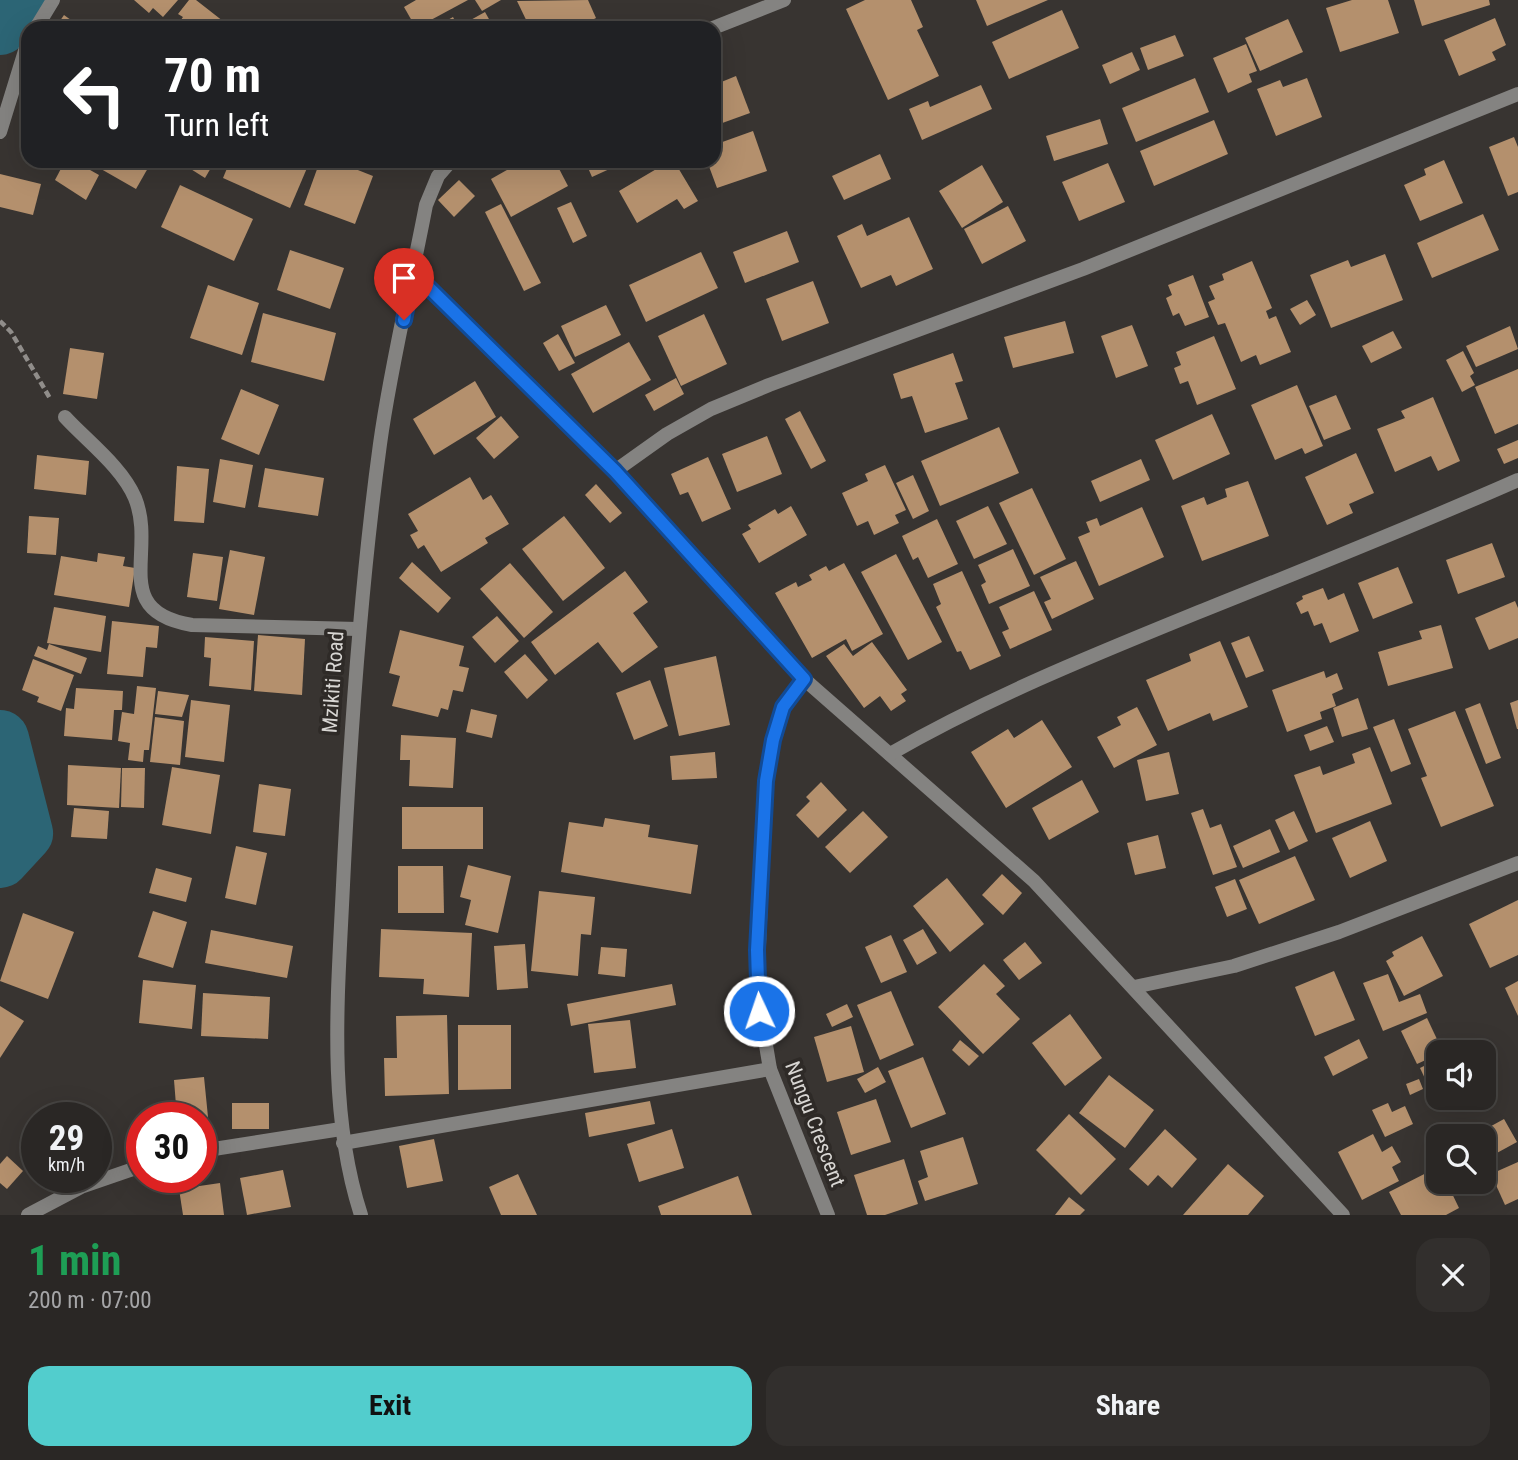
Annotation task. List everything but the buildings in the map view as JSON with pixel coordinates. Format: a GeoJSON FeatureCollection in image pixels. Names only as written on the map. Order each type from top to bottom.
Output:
{"type":"FeatureCollection","features":[{"type":"Feature","properties":{"kind":"street"},"geometry":{"type":"LineString","coordinates":[[40,21],[53,0]]}},
{"type":"Feature","properties":{"kind":"street"},"geometry":{"type":"LineString","coordinates":[[721,25],[784,0]]}},
{"type":"Feature","properties":{"kind":"street"},"geometry":{"type":"LineString","coordinates":[[0,132],[21,64]]}},
{"type":"Feature","properties":{"kind":"street"},"geometry":{"type":"LineString","coordinates":[[615,471],[667,434],[711,409],[769,384],[1083,269],[1518,94]]}},
{"type":"Feature","properties":{"kind":"street","name":"Mzikiti Road"},"geometry":{"type":"LineString","coordinates":[[361,1215],[342,1136],[338,991],[358,629],[381,441],[426,205],[438,176],[445,168]]}},
{"type":"Feature","properties":{"kind":"street"},"geometry":{"type":"LineString","coordinates":[[413,272],[615,471],[804,679],[1034,881],[1343,1215]]}},
{"type":"Feature","properties":{"kind":"street"},"geometry":{"type":"LineString","coordinates":[[65,417],[124,479],[134,496],[140,515],[141,589],[150,609],[169,621],[192,625],[358,629]]}},
{"type":"Feature","properties":{"kind":"street"},"geometry":{"type":"LineString","coordinates":[[890,754],[957,716],[1051,672],[1420,524],[1518,480]]}},
{"type":"Feature","properties":{"kind":"street","name":"Nungu Crescent"},"geometry":{"type":"LineString","coordinates":[[804,679],[783,707],[773,740],[766,781],[757,992],[770,1069],[828,1215]]}},
{"type":"Feature","properties":{"kind":"street"},"geometry":{"type":"LineString","coordinates":[[1134,987],[1247,962],[1339,932],[1518,863]]}},
{"type":"Feature","properties":{"kind":"street"},"geometry":{"type":"LineString","coordinates":[[217,1149],[342,1136],[770,1069]]}},
{"type":"Feature","properties":{"kind":"street"},"geometry":{"type":"LineString","coordinates":[[28,1215],[81,1187],[126,1172]]}},
{"type":"Feature","properties":{"kind":"path"},"geometry":{"type":"LineString","coordinates":[[0,321],[11,332],[42,389],[65,417]]}},
{"type":"Feature","properties":{"kind":"waterway"},"geometry":{"type":"LineString","coordinates":[[0,26],[16,0]]}},
{"type":"Feature","properties":{"kind":"waterway"},"geometry":{"type":"LineString","coordinates":[[0,739],[24,833],[0,859]]}},
{"type":"Feature","properties":{"kind":"route"},"geometry":{"type":"LineString","coordinates":[[404,320],[413,272],[615,471],[804,679],[783,707],[773,740],[766,781],[757,950],[759,1011]]}}]}
